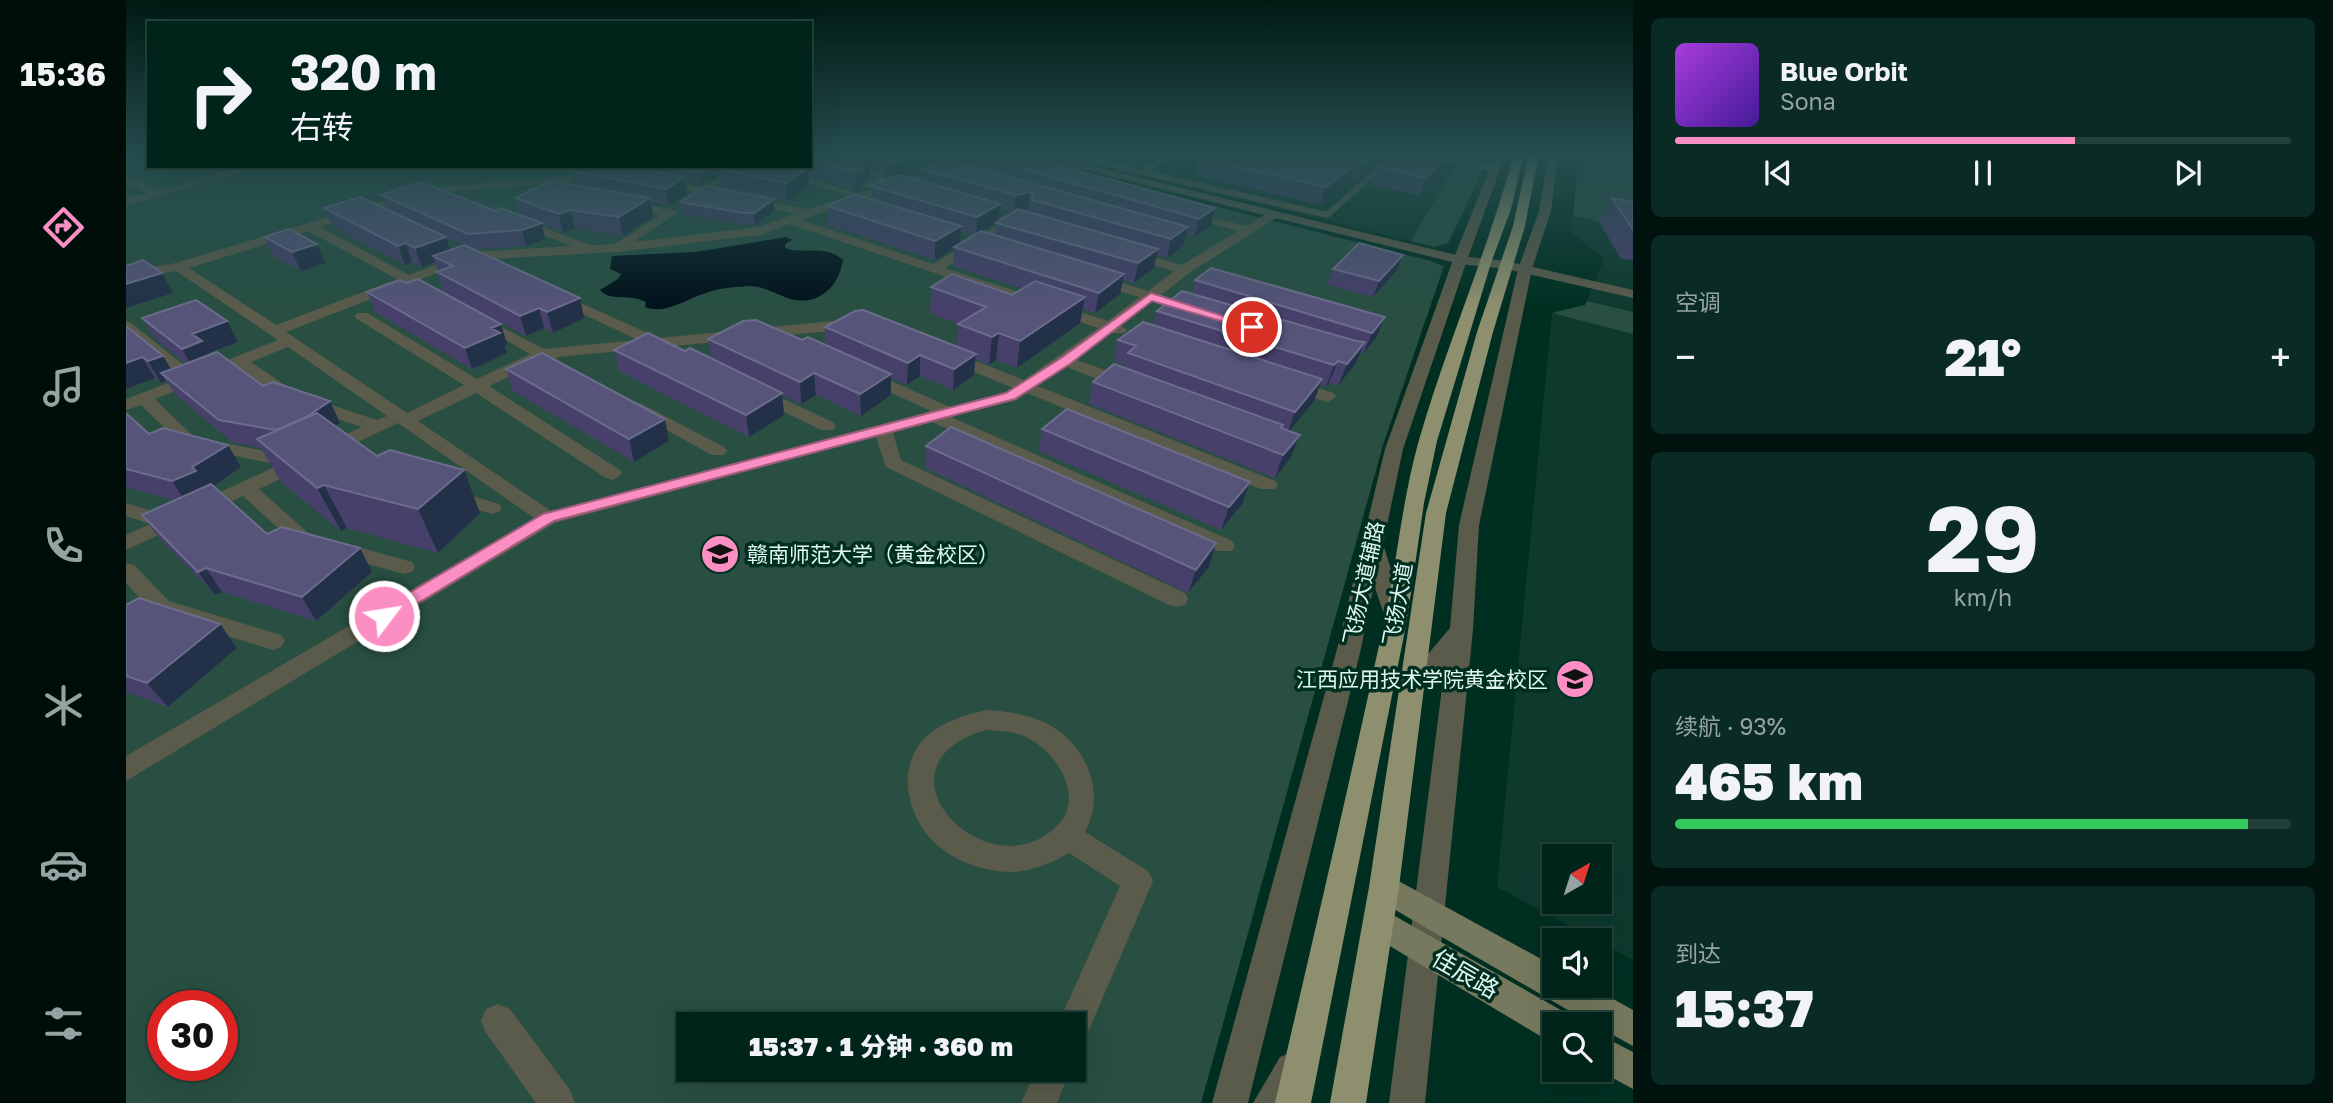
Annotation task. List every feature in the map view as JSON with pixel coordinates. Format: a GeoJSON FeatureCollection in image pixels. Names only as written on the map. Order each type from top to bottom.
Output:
{"type":"FeatureCollection","features":[{"type":"Feature","properties":{"kind":"main road","name":"飞扬大道"},"geometry":{"type":"LineString","coordinates":[[1293,1103],[1396,620],[1428,442],[1472,303],[1505,265],[1506,204]]}},
{"type":"Feature","properties":{"kind":"main road","name":"飞扬大道"},"geometry":{"type":"LineString","coordinates":[[1348,1103],[1384,887],[1436,513],[1485,332],[1524,204]]}},
{"type":"Feature","properties":{"kind":"main road","name":"佳辰路"},"geometry":{"type":"LineString","coordinates":[[1384,887],[1542,977]]}},
{"type":"Feature","properties":{"kind":"main road","name":"佳辰路"},"geometry":{"type":"LineString","coordinates":[[1378,922],[1542,1018]]}},
{"type":"Feature","properties":{"kind":"main road","name":"佳辰路"},"geometry":{"type":"LineString","coordinates":[[1578,998],[1633,1029]]}},
{"type":"Feature","properties":{"kind":"main road"},"geometry":{"type":"LineString","coordinates":[[1612,1059],[1633,1072]]}},
{"type":"Feature","properties":{"kind":"street"},"geometry":{"type":"LineString","coordinates":[[126,275],[178,267],[380,204]]}},
{"type":"Feature","properties":{"kind":"street"},"geometry":{"type":"LineString","coordinates":[[616,248],[676,209],[631,204]]}},
{"type":"Feature","properties":{"kind":"street"},"geometry":{"type":"LineString","coordinates":[[775,204],[808,213]]}},
{"type":"Feature","properties":{"kind":"street"},"geometry":{"type":"LineString","coordinates":[[126,405],[239,361],[283,336],[407,279],[470,256],[593,250],[760,232],[826,204]]}},
{"type":"Feature","properties":{"kind":"street"},"geometry":{"type":"LineString","coordinates":[[859,204],[865,208]]}},
{"type":"Feature","properties":{"kind":"street"},"geometry":{"type":"LineString","coordinates":[[1230,204],[1460,260],[1505,265],[1633,294]]}},
{"type":"Feature","properties":{"kind":"street","name":"飞扬大道辅路"},"geometry":{"type":"LineString","coordinates":[[1230,1103],[1348,653],[1394,449],[1481,204]]}},
{"type":"Feature","properties":{"kind":"street"},"geometry":{"type":"LineString","coordinates":[[1407,1103],[1461,630],[1469,525],[1504,368],[1505,265],[1545,211],[1546,204]]}},
{"type":"Feature","properties":{"kind":"street"},"geometry":{"type":"LineString","coordinates":[[935,268],[985,245],[1015,220],[1037,207]]}},
{"type":"Feature","properties":{"kind":"street"},"geometry":{"type":"LineString","coordinates":[[367,208],[390,219]]}},
{"type":"Feature","properties":{"kind":"street"},"geometry":{"type":"LineString","coordinates":[[1171,208],[1249,230]]}},
{"type":"Feature","properties":{"kind":"street"},"geometry":{"type":"LineString","coordinates":[[1519,226],[1545,211]]}},
{"type":"Feature","properties":{"kind":"street"},"geometry":{"type":"LineString","coordinates":[[126,770],[548,518],[1011,396],[1065,361],[1184,270],[1273,215]]}},
{"type":"Feature","properties":{"kind":"street"},"geometry":{"type":"LineString","coordinates":[[507,218],[593,250]]}},
{"type":"Feature","properties":{"kind":"street"},"geometry":{"type":"LineString","coordinates":[[789,220],[1136,336]]}},
{"type":"Feature","properties":{"kind":"street"},"geometry":{"type":"LineString","coordinates":[[308,226],[430,292]]}},
{"type":"Feature","properties":{"kind":"street"},"geometry":{"type":"LineString","coordinates":[[953,235],[985,245]]}},
{"type":"Feature","properties":{"kind":"street"},"geometry":{"type":"LineString","coordinates":[[447,246],[495,268]]}},
{"type":"Feature","properties":{"kind":"street"},"geometry":{"type":"LineString","coordinates":[[1119,251],[1184,270]]}},
{"type":"Feature","properties":{"kind":"street"},"geometry":{"type":"LineString","coordinates":[[178,267],[548,518]]}},
{"type":"Feature","properties":{"kind":"street"},"geometry":{"type":"LineString","coordinates":[[1084,276],[1176,304]]}},
{"type":"Feature","properties":{"kind":"street"},"geometry":{"type":"LineString","coordinates":[[545,291],[682,355]]}},
{"type":"Feature","properties":{"kind":"street"},"geometry":{"type":"LineString","coordinates":[[1436,328],[1472,303]]}},
{"type":"Feature","properties":{"kind":"street"},"geometry":{"type":"LineString","coordinates":[[464,310],[566,367]]}},
{"type":"Feature","properties":{"kind":"street"},"geometry":{"type":"LineString","coordinates":[[362,316],[613,474]]}},
{"type":"Feature","properties":{"kind":"street"},"geometry":{"type":"LineString","coordinates":[[126,543],[377,426],[403,418],[477,386],[543,354],[866,323]]}},
{"type":"Feature","properties":{"kind":"street"},"geometry":{"type":"LineString","coordinates":[[126,326],[192,379]]}},
{"type":"Feature","properties":{"kind":"street"},"geometry":{"type":"LineString","coordinates":[[771,331],[796,343]]}},
{"type":"Feature","properties":{"kind":"street"},"geometry":{"type":"LineString","coordinates":[[1485,332],[1504,368]]}},
{"type":"Feature","properties":{"kind":"street"},"geometry":{"type":"LineString","coordinates":[[928,348],[1268,485]]}},
{"type":"Feature","properties":{"kind":"street"},"geometry":{"type":"LineString","coordinates":[[239,361],[292,398],[377,426]]}},
{"type":"Feature","properties":{"kind":"street"},"geometry":{"type":"LineString","coordinates":[[1065,361],[1143,390]]}},
{"type":"Feature","properties":{"kind":"street"},"geometry":{"type":"LineString","coordinates":[[846,366],[940,414],[1225,546]]}},
{"type":"Feature","properties":{"kind":"street"},"geometry":{"type":"LineString","coordinates":[[1277,381],[1328,397]]}},
{"type":"Feature","properties":{"kind":"street"},"geometry":{"type":"LineString","coordinates":[[742,384],[827,426]]}},
{"type":"Feature","properties":{"kind":"street"},"geometry":{"type":"LineString","coordinates":[[144,398],[188,441],[298,463]]}},
{"type":"Feature","properties":{"kind":"street"},"geometry":{"type":"LineString","coordinates":[[624,400],[718,451]]}},
{"type":"Feature","properties":{"kind":"street"},"geometry":{"type":"LineString","coordinates":[[883,430],[893,463],[1177,599]]}},
{"type":"Feature","properties":{"kind":"street"},"geometry":{"type":"LineString","coordinates":[[342,443],[364,456]]}},
{"type":"Feature","properties":{"kind":"street"},"geometry":{"type":"LineString","coordinates":[[245,487],[301,538],[404,567]]}},
{"type":"Feature","properties":{"kind":"street"},"geometry":{"type":"LineString","coordinates":[[433,490],[492,509]]}},
{"type":"Feature","properties":{"kind":"street"},"geometry":{"type":"LineString","coordinates":[[126,509],[169,523]]}},
{"type":"Feature","properties":{"kind":"street"},"geometry":{"type":"LineString","coordinates":[[1372,541],[1396,620]]}},
{"type":"Feature","properties":{"kind":"street"},"geometry":{"type":"LineString","coordinates":[[126,570],[161,607],[273,641]]}},
{"type":"Feature","properties":{"kind":"street"},"geometry":{"type":"LineString","coordinates":[[1412,687],[1461,630]]}},
{"type":"Feature","properties":{"kind":"street"},"geometry":{"type":"LineString","coordinates":[[986,720],[1012,722],[1038,731],[1059,747],[1075,767],[1082,791],[1079,815],[1066,836],[1048,851],[1023,859],[997,858],[970,851],[947,837],[930,818],[922,796],[921,774],[927,754],[941,738],[961,726],[986,720]]}},
{"type":"Feature","properties":{"kind":"street"},"geometry":{"type":"LineString","coordinates":[[1066,836],[1138,881],[1080,1012]]}},
{"type":"Feature","properties":{"kind":"street"},"geometry":{"type":"LineString","coordinates":[[498,1021],[557,1103]]}},
{"type":"Feature","properties":{"kind":"street"},"geometry":{"type":"LineString","coordinates":[[1271,1103],[1302,1052]]}},
{"type":"Feature","properties":{"kind":"street"},"geometry":{"type":"LineString","coordinates":[[1039,1103],[1048,1082]]}},
{"type":"Feature","properties":{"kind":"lane"},"geometry":{"type":"LineString","coordinates":[[1281,204],[1327,215],[1339,204]]}},
{"type":"Feature","properties":{"kind":"shaded area"},"geometry":{"type":"Polygon","coordinates":[[[1260,204],[1432,204],[1411,241],[1260,204]]]}},
{"type":"Feature","properties":{"kind":"shaded area","name":"江西应用技术学院黄金校区"},"geometry":{"type":"Polygon","coordinates":[[[1574,204],[1633,204],[1633,960],[1612,949],[1612,928],[1573,928],[1547,914],[1612,914],[1612,844],[1542,844],[1542,911],[1497,887],[1552,313],[1585,305],[1604,259],[1571,232],[1574,204]]]}},
{"type":"Feature","properties":{"kind":"shaded area"},"geometry":{"type":"Polygon","coordinates":[[[786,237],[792,240],[785,244],[785,248],[829,252],[843,260],[840,272],[827,292],[816,298],[798,300],[758,287],[738,287],[711,291],[668,308],[653,309],[645,307],[646,302],[640,299],[609,296],[600,290],[618,279],[621,274],[610,269],[612,256],[696,252],[786,237]]]}},
{"type":"Feature","properties":{"kind":"green space","name":"赣南师范大学（黄金校区）"},"geometry":{"type":"Polygon","coordinates":[[[126,204],[1207,204],[1444,266],[1383,445],[1201,1103],[126,1103],[126,204]]]}},
{"type":"Feature","properties":{"kind":"green space"},"geometry":{"type":"Polygon","coordinates":[[[1432,204],[1467,204],[1448,243],[1435,247],[1411,241],[1432,204]]]}},
{"type":"Feature","properties":{"kind":"green space"},"geometry":{"type":"Polygon","coordinates":[[[1574,204],[1633,204],[1633,229],[1573,216],[1574,204]]]}},
{"type":"Feature","properties":{"kind":"green space"},"geometry":{"type":"Polygon","coordinates":[[[1587,301],[1633,312],[1633,334],[1552,313],[1585,305],[1587,301]]]}},
{"type":"Feature","properties":{"kind":"building"},"geometry":{"type":"Polygon","coordinates":[[[336,204],[376,204],[446,237],[415,248],[406,243],[398,246],[324,208],[336,204]]]}},
{"type":"Feature","properties":{"kind":"building"},"geometry":{"type":"Polygon","coordinates":[[[402,204],[479,204],[496,211],[500,208],[542,223],[522,230],[468,234],[402,204]]]}},
{"type":"Feature","properties":{"kind":"building"},"geometry":{"type":"Polygon","coordinates":[[[533,204],[639,204],[619,217],[570,210],[559,214],[533,204]]]}},
{"type":"Feature","properties":{"kind":"building"},"geometry":{"type":"Polygon","coordinates":[[[694,204],[766,204],[754,213],[694,204]]]}},
{"type":"Feature","properties":{"kind":"building"},"geometry":{"type":"Polygon","coordinates":[[[889,204],[961,226],[935,241],[827,206],[889,204]]]}},
{"type":"Feature","properties":{"kind":"building"},"geometry":{"type":"Polygon","coordinates":[[[934,204],[999,204],[977,217],[934,204]]]}},
{"type":"Feature","properties":{"kind":"building"},"geometry":{"type":"Polygon","coordinates":[[[1048,204],[1108,204],[1188,227],[1171,239],[1048,204]]]}},
{"type":"Feature","properties":{"kind":"building"},"geometry":{"type":"Polygon","coordinates":[[[1148,204],[1202,204],[1215,208],[1199,219],[1148,204]]]}},
{"type":"Feature","properties":{"kind":"building"},"geometry":{"type":"Polygon","coordinates":[[[1616,204],[1633,204],[1633,230],[1616,204]]]}},
{"type":"Feature","properties":{"kind":"building"},"geometry":{"type":"Polygon","coordinates":[[[1018,209],[1158,249],[1138,263],[996,223],[1018,209]]]}},
{"type":"Feature","properties":{"kind":"building"},"geometry":{"type":"Polygon","coordinates":[[[289,229],[317,244],[292,252],[264,237],[289,229]]]}},
{"type":"Feature","properties":{"kind":"building"},"geometry":{"type":"Polygon","coordinates":[[[981,231],[1124,274],[1099,293],[954,247],[981,231]]]}},
{"type":"Feature","properties":{"kind":"building"},"geometry":{"type":"Polygon","coordinates":[[[1359,243],[1403,255],[1379,281],[1333,269],[1359,243]]]}},
{"type":"Feature","properties":{"kind":"building"},"geometry":{"type":"Polygon","coordinates":[[[464,245],[580,298],[547,312],[539,308],[520,316],[437,272],[453,266],[433,256],[464,245]]]}},
{"type":"Feature","properties":{"kind":"building"},"geometry":{"type":"Polygon","coordinates":[[[143,260],[162,273],[126,284],[126,266],[143,260]]]}},
{"type":"Feature","properties":{"kind":"building"},"geometry":{"type":"Polygon","coordinates":[[[1211,268],[1385,317],[1372,333],[1195,280],[1211,268]]]}},
{"type":"Feature","properties":{"kind":"building"},"geometry":{"type":"Polygon","coordinates":[[[952,274],[1012,295],[1035,281],[1085,297],[1020,341],[999,333],[992,337],[958,324],[986,307],[931,287],[952,274]]]}},
{"type":"Feature","properties":{"kind":"building"},"geometry":{"type":"Polygon","coordinates":[[[418,279],[501,324],[491,328],[500,333],[465,348],[367,292],[400,280],[406,283],[418,279]]]}},
{"type":"Feature","properties":{"kind":"building"},"geometry":{"type":"Polygon","coordinates":[[[1182,291],[1365,342],[1347,364],[1338,361],[1334,365],[1157,311],[1182,291]]]}},
{"type":"Feature","properties":{"kind":"building"},"geometry":{"type":"Polygon","coordinates":[[[196,300],[227,321],[192,334],[202,341],[182,349],[142,318],[196,300]]]}},
{"type":"Feature","properties":{"kind":"building"},"geometry":{"type":"Polygon","coordinates":[[[863,310],[976,354],[954,369],[920,355],[908,363],[825,327],[855,311],[863,310]]]}},
{"type":"Feature","properties":{"kind":"building"},"geometry":{"type":"Polygon","coordinates":[[[756,320],[802,340],[808,337],[891,374],[860,394],[814,373],[800,382],[708,339],[743,321],[756,320]]]}},
{"type":"Feature","properties":{"kind":"building"},"geometry":{"type":"Polygon","coordinates":[[[1143,322],[1322,379],[1295,412],[1128,353],[1136,346],[1118,340],[1143,322]]]}},
{"type":"Feature","properties":{"kind":"building"},"geometry":{"type":"Polygon","coordinates":[[[126,326],[163,356],[148,361],[142,357],[126,363],[126,326]]]}},
{"type":"Feature","properties":{"kind":"building"},"geometry":{"type":"Polygon","coordinates":[[[648,333],[685,351],[690,348],[782,393],[746,415],[614,350],[648,333]]]}},
{"type":"Feature","properties":{"kind":"building"},"geometry":{"type":"Polygon","coordinates":[[[217,352],[263,386],[273,382],[330,401],[306,417],[276,430],[219,420],[161,373],[217,352]]]}},
{"type":"Feature","properties":{"kind":"building"},"geometry":{"type":"Polygon","coordinates":[[[542,353],[665,419],[629,439],[506,369],[542,353]]]}},
{"type":"Feature","properties":{"kind":"building"},"geometry":{"type":"Polygon","coordinates":[[[1114,364],[1283,425],[1281,428],[1300,435],[1283,455],[1093,382],[1114,364]]]}},
{"type":"Feature","properties":{"kind":"building"},"geometry":{"type":"Polygon","coordinates":[[[1067,409],[1250,482],[1229,507],[1042,429],[1067,409]]]}},
{"type":"Feature","properties":{"kind":"building"},"geometry":{"type":"Polygon","coordinates":[[[126,413],[149,434],[163,428],[228,445],[192,467],[196,471],[172,481],[126,469],[126,413]]]}},
{"type":"Feature","properties":{"kind":"building"},"geometry":{"type":"Polygon","coordinates":[[[317,413],[377,456],[390,450],[464,470],[418,509],[324,485],[317,488],[257,439],[317,413]]]}},
{"type":"Feature","properties":{"kind":"building"},"geometry":{"type":"Polygon","coordinates":[[[951,427],[1216,543],[1196,570],[926,446],[951,427]]]}},
{"type":"Feature","properties":{"kind":"building"},"geometry":{"type":"Polygon","coordinates":[[[211,484],[267,534],[282,527],[360,548],[302,597],[206,568],[198,572],[142,515],[211,484]]]}},
{"type":"Feature","properties":{"kind":"building"},"geometry":{"type":"Polygon","coordinates":[[[139,598],[220,624],[147,683],[126,676],[126,605],[139,598]]]}},
{"type":"Feature","properties":{"kind":"place","name":"赣南师范大学（黄金校区）"},"geometry":{"type":"Point","coordinates":[720,554]}},
{"type":"Feature","properties":{"kind":"place","name":"江西应用技术学院黄金校区"},"geometry":{"type":"Point","coordinates":[1575,679]}},
{"type":"Feature","properties":{"kind":"route"},"geometry":{"type":"LineString","coordinates":[[384,616],[548,518],[1011,396],[1065,361],[1151,297],[1252,327]]}}]}
